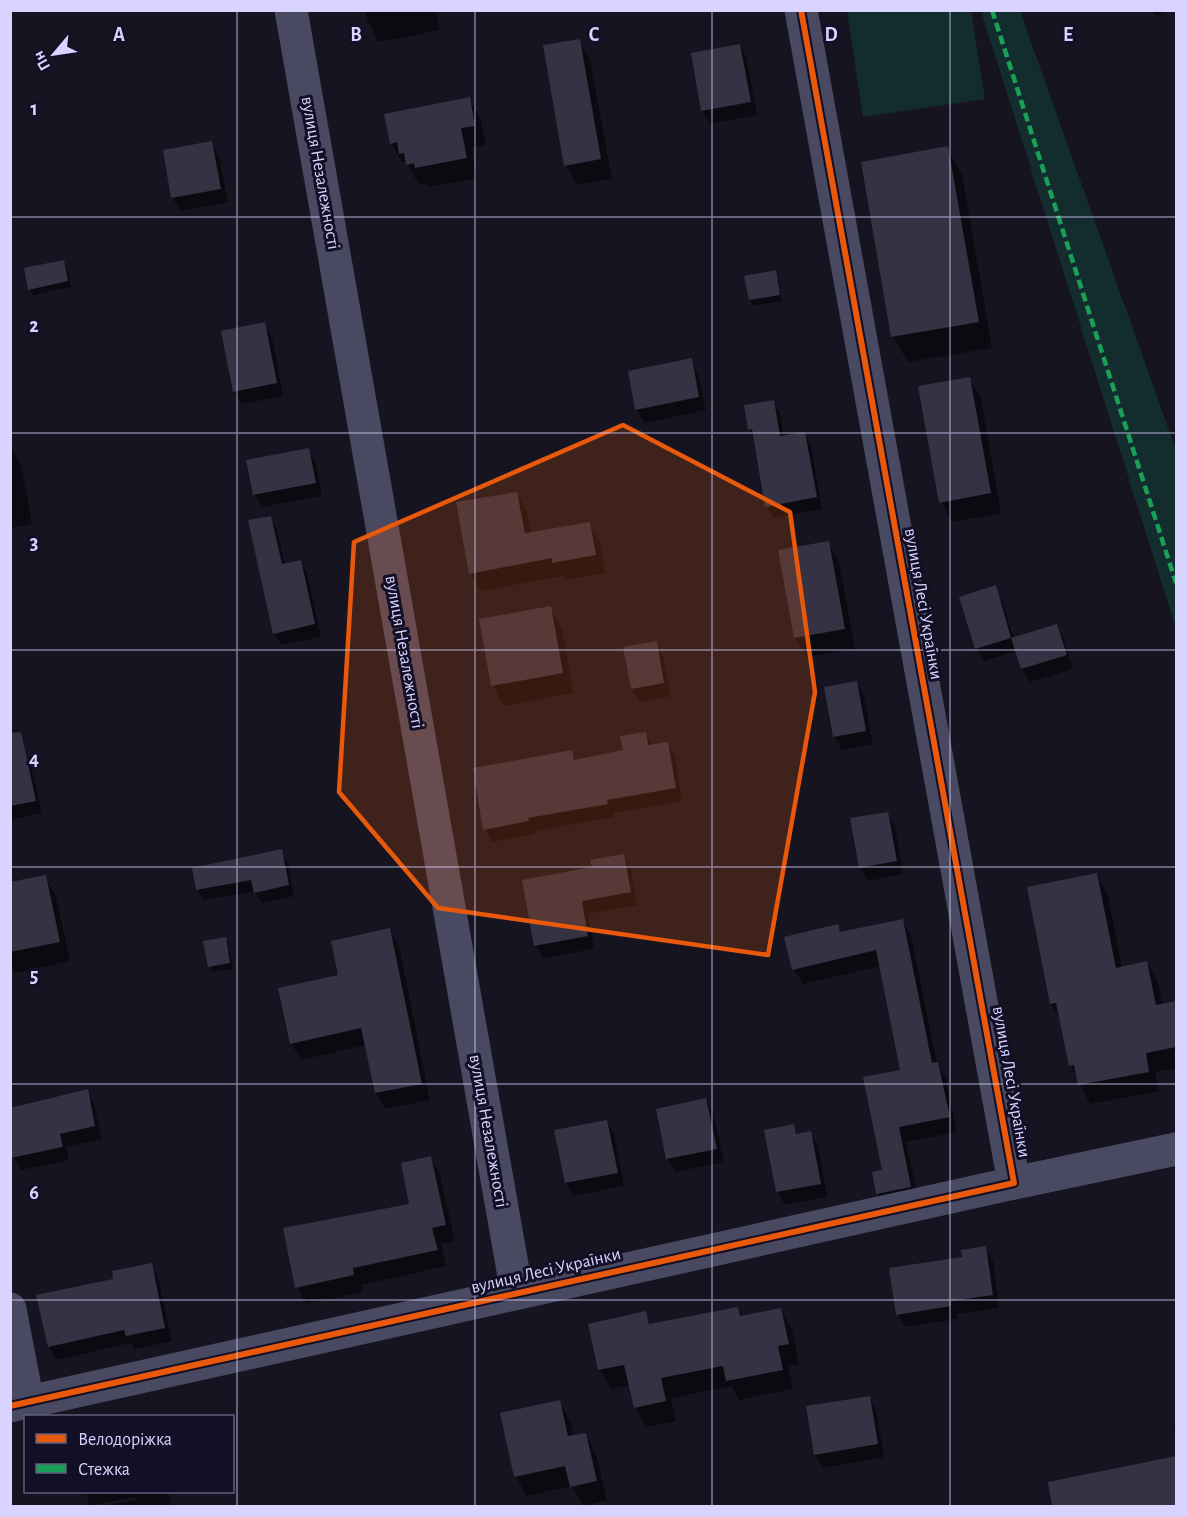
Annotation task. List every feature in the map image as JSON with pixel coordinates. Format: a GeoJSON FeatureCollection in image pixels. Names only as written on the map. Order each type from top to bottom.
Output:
{"type":"FeatureCollection","features":[{"type":"Feature","properties":{"kind":"street","name":"вулиця Незалежності"},"geometry":{"type":"LineString","coordinates":[[291,10],[517,1293]]}},
{"type":"Feature","properties":{"kind":"street","name":"вулиця Лесі Українки"},"geometry":{"type":"LineString","coordinates":[[19,1404],[1014,1183],[801,10]]}},
{"type":"Feature","properties":{"kind":"street"},"geometry":{"type":"LineString","coordinates":[[1014,1183],[1176,1149]]}},
{"type":"Feature","properties":{"kind":"street"},"geometry":{"type":"LineString","coordinates":[[10,1309],[19,1404]]}},
{"type":"Feature","properties":{"kind":"highlighted area"},"geometry":{"type":"Polygon","coordinates":[[[623,425],[790,512],[815,692],[768,955],[438,908],[339,792],[354,542],[623,425]]]}},
{"type":"Feature","properties":{"kind":"green space"},"geometry":{"type":"Polygon","coordinates":[[[847,11],[971,11],[985,99],[863,117],[847,11]]]}},
{"type":"Feature","properties":{"kind":"green space"},"geometry":{"type":"Polygon","coordinates":[[[981,11],[1020,11],[1176,450],[1176,628],[981,11]]]}},
{"type":"Feature","properties":{"kind":"building"},"geometry":{"type":"Polygon","coordinates":[[[580,39],[601,159],[564,166],[543,45],[580,39]]]}},
{"type":"Feature","properties":{"kind":"building"},"geometry":{"type":"Polygon","coordinates":[[[740,44],[751,102],[701,111],[691,53],[740,44]]]}},
{"type":"Feature","properties":{"kind":"building"},"geometry":{"type":"Polygon","coordinates":[[[470,97],[475,126],[461,128],[467,158],[415,168],[414,163],[406,165],[404,153],[399,154],[397,142],[390,144],[384,114],[470,97]]]}},
{"type":"Feature","properties":{"kind":"building"},"geometry":{"type":"Polygon","coordinates":[[[212,141],[221,189],[171,198],[163,150],[212,141]]]}},
{"type":"Feature","properties":{"kind":"building"},"geometry":{"type":"Polygon","coordinates":[[[948,146],[979,322],[891,337],[861,162],[948,146]]]}},
{"type":"Feature","properties":{"kind":"building"},"geometry":{"type":"Polygon","coordinates":[[[64,260],[68,281],[28,290],[24,268],[64,260]]]}},
{"type":"Feature","properties":{"kind":"building"},"geometry":{"type":"Polygon","coordinates":[[[776,270],[780,295],[749,300],[744,276],[776,270]]]}},
{"type":"Feature","properties":{"kind":"building"},"geometry":{"type":"Polygon","coordinates":[[[265,322],[277,383],[233,392],[221,331],[265,322]]]}},
{"type":"Feature","properties":{"kind":"building"},"geometry":{"type":"Polygon","coordinates":[[[692,358],[699,397],[635,410],[628,371],[692,358]]]}},
{"type":"Feature","properties":{"kind":"building"},"geometry":{"type":"Polygon","coordinates":[[[970,377],[991,493],[939,503],[918,386],[970,377]]]}},
{"type":"Feature","properties":{"kind":"building"},"geometry":{"type":"Polygon","coordinates":[[[774,400],[780,436],[805,432],[817,497],[765,507],[752,429],[748,430],[744,405],[774,400]]]}},
{"type":"Feature","properties":{"kind":"building"},"geometry":{"type":"Polygon","coordinates":[[[309,448],[316,483],[253,495],[246,460],[309,448]]]}},
{"type":"Feature","properties":{"kind":"building"},"geometry":{"type":"Polygon","coordinates":[[[517,492],[525,533],[590,522],[596,555],[552,563],[552,558],[469,574],[456,502],[517,492]]]}},
{"type":"Feature","properties":{"kind":"building"},"geometry":{"type":"Polygon","coordinates":[[[271,516],[282,564],[301,560],[315,624],[273,634],[248,520],[271,516]]]}},
{"type":"Feature","properties":{"kind":"building"},"geometry":{"type":"Polygon","coordinates":[[[829,541],[845,629],[794,638],[778,550],[829,541]]]}},
{"type":"Feature","properties":{"kind":"building"},"geometry":{"type":"Polygon","coordinates":[[[996,585],[1011,638],[975,649],[959,597],[996,585]]]}},
{"type":"Feature","properties":{"kind":"building"},"geometry":{"type":"Polygon","coordinates":[[[551,606],[563,673],[491,686],[479,619],[551,606]]]}},
{"type":"Feature","properties":{"kind":"building"},"geometry":{"type":"Polygon","coordinates":[[[1057,624],[1067,655],[1021,669],[1011,638],[1057,624]]]}},
{"type":"Feature","properties":{"kind":"building"},"geometry":{"type":"Polygon","coordinates":[[[657,641],[664,683],[631,689],[623,647],[657,641]]]}},
{"type":"Feature","properties":{"kind":"building"},"geometry":{"type":"Polygon","coordinates":[[[857,681],[866,731],[833,737],[824,687],[857,681]]]}},
{"type":"Feature","properties":{"kind":"building"},"geometry":{"type":"Polygon","coordinates":[[[21,732],[36,801],[10,806],[10,733],[21,732]]]}},
{"type":"Feature","properties":{"kind":"building"},"geometry":{"type":"Polygon","coordinates":[[[646,732],[648,745],[668,742],[676,788],[607,800],[608,804],[528,818],[529,821],[483,830],[473,768],[572,750],[574,760],[623,750],[620,736],[646,732]]]}},
{"type":"Feature","properties":{"kind":"building"},"geometry":{"type":"Polygon","coordinates":[[[888,812],[897,861],[859,868],[850,818],[888,812]]]}},
{"type":"Feature","properties":{"kind":"building"},"geometry":{"type":"Polygon","coordinates":[[[282,849],[289,885],[254,893],[251,880],[196,890],[192,868],[282,849]]]}},
{"type":"Feature","properties":{"kind":"building"},"geometry":{"type":"Polygon","coordinates":[[[624,854],[631,892],[582,901],[588,936],[534,946],[522,880],[592,867],[590,860],[624,854]]]}},
{"type":"Feature","properties":{"kind":"building"},"geometry":{"type":"Polygon","coordinates":[[[1097,873],[1116,968],[1147,961],[1156,1005],[1176,1001],[1176,1047],[1146,1053],[1149,1072],[1078,1085],[1074,1065],[1069,1066],[1056,1003],[1050,1004],[1027,887],[1097,873]]]}},
{"type":"Feature","properties":{"kind":"building"},"geometry":{"type":"Polygon","coordinates":[[[46,875],[60,942],[10,952],[10,882],[46,875]]]}},
{"type":"Feature","properties":{"kind":"building"},"geometry":{"type":"Polygon","coordinates":[[[903,919],[932,1063],[938,1062],[950,1117],[899,1127],[911,1187],[876,1194],[872,1172],[882,1170],[863,1077],[900,1070],[876,950],[792,970],[784,937],[838,924],[840,932],[903,919]]]}},
{"type":"Feature","properties":{"kind":"building"},"geometry":{"type":"Polygon","coordinates":[[[390,928],[422,1084],[375,1093],[361,1028],[290,1044],[278,988],[338,975],[331,941],[390,928]]]}},
{"type":"Feature","properties":{"kind":"building"},"geometry":{"type":"Polygon","coordinates":[[[226,937],[230,963],[208,967],[203,941],[226,937]]]}},
{"type":"Feature","properties":{"kind":"building"},"geometry":{"type":"Polygon","coordinates":[[[88,1089],[95,1126],[60,1134],[63,1147],[10,1158],[10,1108],[88,1089]]]}},
{"type":"Feature","properties":{"kind":"building"},"geometry":{"type":"Polygon","coordinates":[[[706,1098],[717,1149],[666,1159],[656,1109],[706,1098]]]}},
{"type":"Feature","properties":{"kind":"building"},"geometry":{"type":"Polygon","coordinates":[[[607,1120],[618,1173],[565,1183],[554,1130],[607,1120]]]}},
{"type":"Feature","properties":{"kind":"building"},"geometry":{"type":"Polygon","coordinates":[[[794,1124],[796,1134],[811,1131],[821,1184],[776,1192],[764,1130],[794,1124]]]}},
{"type":"Feature","properties":{"kind":"building"},"geometry":{"type":"Polygon","coordinates":[[[431,1156],[446,1225],[432,1228],[438,1250],[353,1268],[354,1275],[295,1288],[283,1228],[409,1204],[401,1163],[431,1156]]]}},
{"type":"Feature","properties":{"kind":"building"},"geometry":{"type":"Polygon","coordinates":[[[986,1246],[993,1295],[951,1301],[951,1306],[896,1315],[889,1268],[962,1257],[961,1250],[986,1246]]]}},
{"type":"Feature","properties":{"kind":"building"},"geometry":{"type":"Polygon","coordinates":[[[152,1263],[165,1328],[126,1336],[124,1330],[48,1347],[36,1295],[113,1279],[112,1271],[152,1263]]]}},
{"type":"Feature","properties":{"kind":"building"},"geometry":{"type":"Polygon","coordinates":[[[738,1307],[740,1316],[781,1308],[789,1344],[778,1346],[783,1370],[726,1381],[723,1366],[661,1378],[666,1401],[634,1408],[624,1365],[598,1370],[588,1324],[646,1311],[649,1324],[738,1307]]]}},
{"type":"Feature","properties":{"kind":"building"},"geometry":{"type":"Polygon","coordinates":[[[870,1396],[878,1444],[814,1455],[806,1406],[870,1396]]]}},
{"type":"Feature","properties":{"kind":"building"},"geometry":{"type":"Polygon","coordinates":[[[560,1400],[568,1436],[586,1433],[597,1481],[570,1487],[565,1466],[514,1477],[500,1413],[560,1400]]]}},
{"type":"Feature","properties":{"kind":"building"},"geometry":{"type":"Polygon","coordinates":[[[1176,1456],[1176,1506],[1052,1506],[1048,1482],[1176,1456]]]}},
{"type":"Feature","properties":{"kind":"marked path"},"geometry":{"type":"LineString","coordinates":[[992,10],[1176,583]]}},
{"type":"Feature","properties":{"kind":"cycle path"},"geometry":{"type":"LineString","coordinates":[[10,1406],[1014,1183],[801,10]]}}]}
